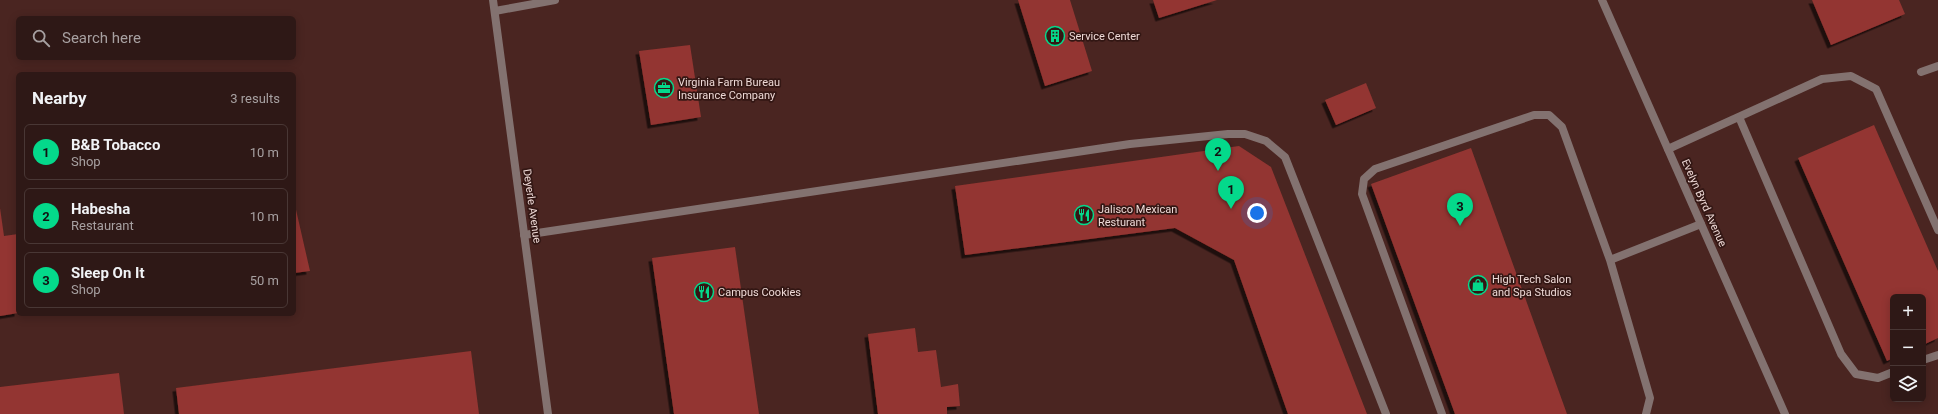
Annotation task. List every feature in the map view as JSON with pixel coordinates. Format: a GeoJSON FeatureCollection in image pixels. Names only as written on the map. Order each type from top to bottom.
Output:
{"type":"FeatureCollection","features":[{"type":"Feature","properties":{"kind":"street","name":"Deyerle Avenue"},"geometry":{"type":"LineString","coordinates":[[493,0],[548,414]]}},
{"type":"Feature","properties":{"kind":"street"},"geometry":{"type":"LineString","coordinates":[[495,11],[555,0]]}},
{"type":"Feature","properties":{"kind":"street","name":"Evelyn Byrd Avenue"},"geometry":{"type":"LineString","coordinates":[[1602,0],[1785,414]]}},
{"type":"Feature","properties":{"kind":"street"},"geometry":{"type":"LineString","coordinates":[[1921,72],[1938,66]]}},
{"type":"Feature","properties":{"kind":"street"},"geometry":{"type":"LineString","coordinates":[[1668,149],[1822,79],[1851,76],[1876,89],[1938,230]]}},
{"type":"Feature","properties":{"kind":"street"},"geometry":{"type":"LineString","coordinates":[[1442,414],[1362,194],[1364,179],[1375,169],[1534,114],[1549,115],[1562,127],[1610,260],[1650,398],[1646,414]]}},
{"type":"Feature","properties":{"kind":"street"},"geometry":{"type":"LineString","coordinates":[[1739,117],[1841,354],[1856,374],[1878,378],[1890,373]]}},
{"type":"Feature","properties":{"kind":"street"},"geometry":{"type":"LineString","coordinates":[[524,235],[1130,144],[1228,134],[1251,135],[1266,141],[1285,156],[1386,414]]}},
{"type":"Feature","properties":{"kind":"street"},"geometry":{"type":"LineString","coordinates":[[1610,260],[1701,224]]}},
{"type":"Feature","properties":{"kind":"street"},"geometry":{"type":"LineString","coordinates":[[1926,359],[1938,355]]}},
{"type":"Feature","properties":{"kind":"shaded area"},"geometry":{"type":"Polygon","coordinates":[[[0,0],[1938,0],[1938,414],[0,414],[0,0]]]}},
{"type":"Feature","properties":{"kind":"building","name":"Service Center"},"geometry":{"type":"Polygon","coordinates":[[[1018,0],[1070,0],[1092,71],[1045,86],[1018,0]]]}},
{"type":"Feature","properties":{"kind":"building"},"geometry":{"type":"Polygon","coordinates":[[[1153,0],[1217,0],[1159,18],[1153,0]]]}},
{"type":"Feature","properties":{"kind":"building"},"geometry":{"type":"Polygon","coordinates":[[[1812,0],[1899,0],[1905,14],[1831,45],[1812,0]]]}},
{"type":"Feature","properties":{"kind":"building"},"geometry":{"type":"Polygon","coordinates":[[[690,45],[701,117],[651,125],[639,51],[690,45]]]}},
{"type":"Feature","properties":{"kind":"building"},"geometry":{"type":"Polygon","coordinates":[[[1366,83],[1376,108],[1336,125],[1325,100],[1366,83]]]}},
{"type":"Feature","properties":{"kind":"building"},"geometry":{"type":"Polygon","coordinates":[[[1874,125],[1938,271],[1938,338],[1926,344],[1926,294],[1890,294],[1890,360],[1887,361],[1798,158],[1874,125]]]}},
{"type":"Feature","properties":{"kind":"building"},"geometry":{"type":"Polygon","coordinates":[[[1239,146],[1271,167],[1367,414],[1288,414],[1234,260],[1175,228],[965,255],[955,186],[1239,146]]]}},
{"type":"Feature","properties":{"kind":"building"},"geometry":{"type":"Polygon","coordinates":[[[1471,148],[1567,414],[1455,414],[1371,184],[1471,148]]]}},
{"type":"Feature","properties":{"kind":"building"},"geometry":{"type":"Polygon","coordinates":[[[0,208],[4,236],[16,234],[16,313],[0,316],[0,208]]]}},
{"type":"Feature","properties":{"kind":"building"},"geometry":{"type":"Polygon","coordinates":[[[296,210],[310,271],[296,273],[296,210]]]}},
{"type":"Feature","properties":{"kind":"building"},"geometry":{"type":"Polygon","coordinates":[[[735,247],[759,414],[674,414],[652,258],[735,247]]]}},
{"type":"Feature","properties":{"kind":"building"},"geometry":{"type":"Polygon","coordinates":[[[915,328],[918,352],[936,350],[941,387],[958,384],[960,406],[947,407],[947,414],[878,414],[868,334],[915,328]]]}},
{"type":"Feature","properties":{"kind":"building"},"geometry":{"type":"Polygon","coordinates":[[[471,351],[479,414],[179,414],[176,388],[471,351]]]}},
{"type":"Feature","properties":{"kind":"building"},"geometry":{"type":"Polygon","coordinates":[[[119,373],[124,414],[0,414],[0,387],[119,373]]]}},
{"type":"Feature","properties":{"kind":"place","name":"Service Center"},"geometry":{"type":"Point","coordinates":[1055,36]}},
{"type":"Feature","properties":{"kind":"place","name":"Virginia Farm Bureau Insurance Company"},"geometry":{"type":"Point","coordinates":[664,88]}},
{"type":"Feature","properties":{"kind":"place","name":"Habesha"},"geometry":{"type":"Point","coordinates":[1218,171]}},
{"type":"Feature","properties":{"kind":"place","name":"B&B Tobacco"},"geometry":{"type":"Point","coordinates":[1231,209]}},
{"type":"Feature","properties":{"kind":"place","name":"Jalisco Mexican Resturant"},"geometry":{"type":"Point","coordinates":[1084,215]}},
{"type":"Feature","properties":{"kind":"place","name":"Sleep On It"},"geometry":{"type":"Point","coordinates":[1460,226]}},
{"type":"Feature","properties":{"kind":"place","name":"High Tech Salon and Spa Studios"},"geometry":{"type":"Point","coordinates":[1478,285]}},
{"type":"Feature","properties":{"kind":"place","name":"Campus Cookies"},"geometry":{"type":"Point","coordinates":[704,292]}}]}
